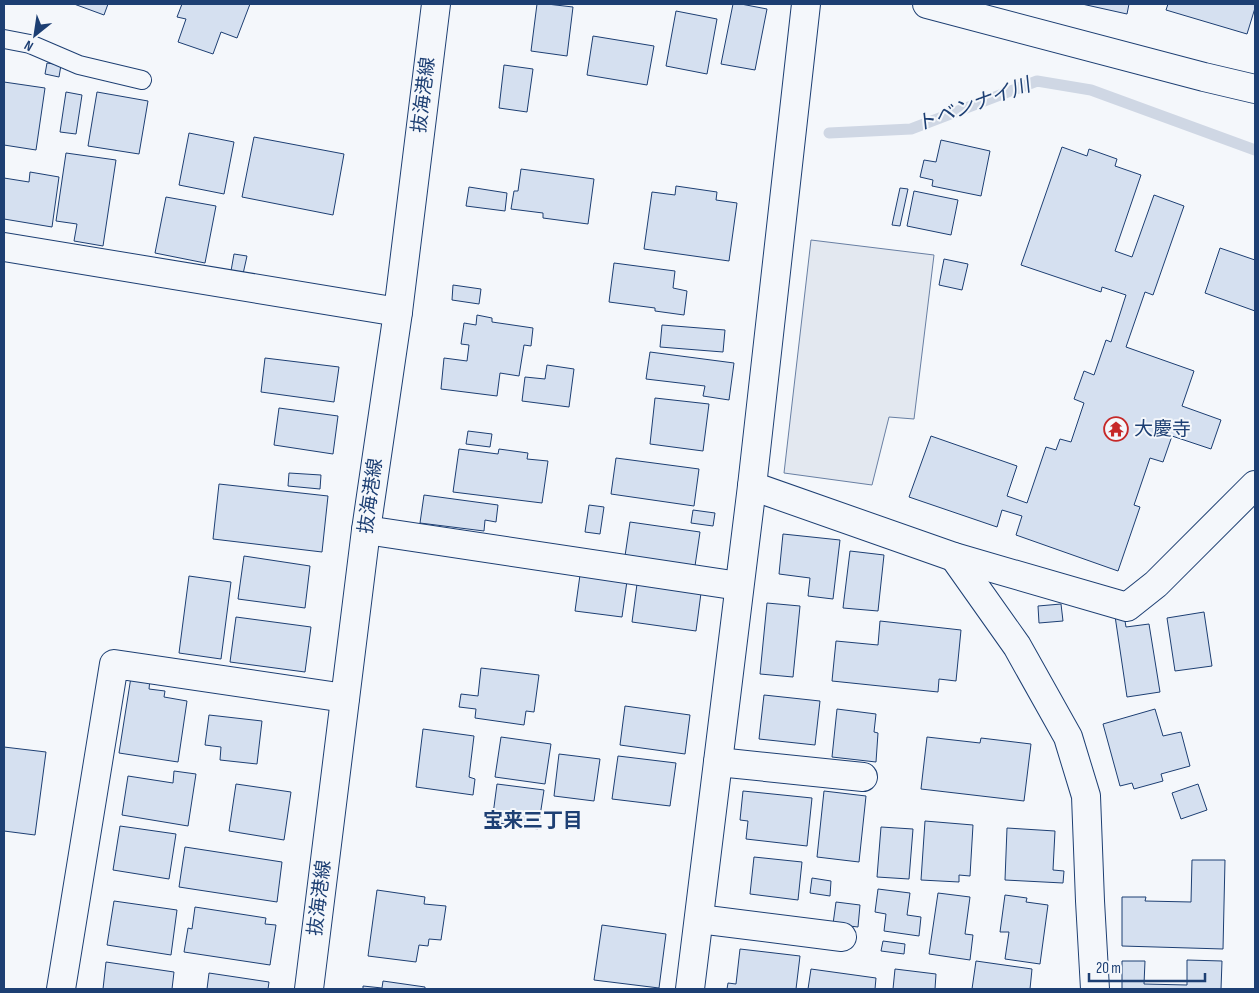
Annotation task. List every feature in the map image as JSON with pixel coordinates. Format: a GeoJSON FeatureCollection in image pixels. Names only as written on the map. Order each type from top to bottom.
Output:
{"type":"FeatureCollection","features":[{"type":"Feature","properties":{"kind":"street","name":"抜海港線"},"geometry":{"type":"LineString","coordinates":[[309,989],[344,698],[398,312],[436,4]]}},
{"type":"Feature","properties":{"kind":"street"},"geometry":{"type":"LineString","coordinates":[[690,989],[752,486],[806,4]]}},
{"type":"Feature","properties":{"kind":"street"},"geometry":{"type":"LineString","coordinates":[[927,4],[1255,89]]}},
{"type":"Feature","properties":{"kind":"street"},"geometry":{"type":"LineString","coordinates":[[4,247],[398,312]]}},
{"type":"Feature","properties":{"kind":"street"},"geometry":{"type":"LineString","coordinates":[[752,486],[954,557],[1126,607],[1156,584],[1255,485]]}},
{"type":"Feature","properties":{"kind":"street"},"geometry":{"type":"LineString","coordinates":[[366,530],[740,586]]}},
{"type":"Feature","properties":{"kind":"street"},"geometry":{"type":"LineString","coordinates":[[954,557],[1017,646],[1068,736],[1086,796],[1095,989]]}},
{"type":"Feature","properties":{"kind":"street"},"geometry":{"type":"LineString","coordinates":[[61,989],[114,664],[344,698]]}},
{"type":"Feature","properties":{"kind":"street"},"geometry":{"type":"LineString","coordinates":[[718,762],[863,777]]}},
{"type":"Feature","properties":{"kind":"street"},"geometry":{"type":"LineString","coordinates":[[699,919],[842,936]]}},
{"type":"Feature","properties":{"kind":"lane"},"geometry":{"type":"LineString","coordinates":[[4,39],[30,44],[79,65],[142,80]]}},
{"type":"Feature","properties":{"kind":"shaded area"},"geometry":{"type":"Polygon","coordinates":[[[811,240],[934,255],[914,419],[889,417],[872,485],[784,473],[811,240]]]}},
{"type":"Feature","properties":{"kind":"building"},"geometry":{"type":"Polygon","coordinates":[[[74,4],[108,4],[104,15],[74,4]]]}},
{"type":"Feature","properties":{"kind":"building"},"geometry":{"type":"Polygon","coordinates":[[[182,4],[250,4],[237,38],[221,32],[213,54],[178,42],[186,19],[177,17],[182,4]]]}},
{"type":"Feature","properties":{"kind":"building"},"geometry":{"type":"Polygon","coordinates":[[[537,4],[573,7],[567,56],[531,51],[537,4]]]}},
{"type":"Feature","properties":{"kind":"building"},"geometry":{"type":"Polygon","coordinates":[[[733,4],[767,9],[755,70],[721,64],[733,4]]]}},
{"type":"Feature","properties":{"kind":"building"},"geometry":{"type":"Polygon","coordinates":[[[1082,4],[1129,4],[1127,14],[1082,4]]]}},
{"type":"Feature","properties":{"kind":"building"},"geometry":{"type":"Polygon","coordinates":[[[1168,4],[1255,4],[1255,8],[1247,34],[1166,10],[1168,4]]]}},
{"type":"Feature","properties":{"kind":"building"},"geometry":{"type":"Polygon","coordinates":[[[676,11],[717,19],[707,74],[666,66],[676,11]]]}},
{"type":"Feature","properties":{"kind":"building"},"geometry":{"type":"Polygon","coordinates":[[[593,36],[654,46],[647,85],[587,75],[593,36]]]}},
{"type":"Feature","properties":{"kind":"building"},"geometry":{"type":"Polygon","coordinates":[[[47,63],[61,65],[59,77],[45,74],[47,63]]]}},
{"type":"Feature","properties":{"kind":"building"},"geometry":{"type":"Polygon","coordinates":[[[504,65],[533,69],[527,112],[499,108],[504,65]]]}},
{"type":"Feature","properties":{"kind":"building"},"geometry":{"type":"Polygon","coordinates":[[[4,82],[45,88],[36,150],[4,145],[4,82]]]}},
{"type":"Feature","properties":{"kind":"building"},"geometry":{"type":"Polygon","coordinates":[[[66,92],[82,95],[76,134],[60,132],[66,92]]]}},
{"type":"Feature","properties":{"kind":"building"},"geometry":{"type":"Polygon","coordinates":[[[97,92],[148,101],[139,154],[88,146],[97,92]]]}},
{"type":"Feature","properties":{"kind":"building"},"geometry":{"type":"Polygon","coordinates":[[[189,133],[234,142],[224,194],[179,185],[189,133]]]}},
{"type":"Feature","properties":{"kind":"building"},"geometry":{"type":"Polygon","coordinates":[[[254,137],[344,154],[333,215],[242,197],[254,137]]]}},
{"type":"Feature","properties":{"kind":"building"},"geometry":{"type":"Polygon","coordinates":[[[941,140],[990,151],[981,196],[932,186],[933,180],[920,177],[924,160],[936,162],[941,140]]]}},
{"type":"Feature","properties":{"kind":"building"},"geometry":{"type":"Polygon","coordinates":[[[1062,147],[1087,156],[1089,149],[1117,159],[1115,166],[1141,175],[1115,251],[1132,257],[1154,195],[1184,206],[1153,295],[1145,292],[1126,347],[1194,371],[1182,406],[1221,420],[1211,449],[1172,436],[1163,462],[1150,458],[1134,505],[1140,507],[1118,571],[1016,535],[1022,516],[1002,510],[997,527],[909,497],[931,436],[1017,466],[1007,496],[1027,503],[1046,447],[1056,450],[1060,439],[1071,442],[1084,403],[1074,399],[1084,371],[1094,375],[1106,340],[1111,342],[1126,295],[1102,287],[1101,292],[1021,265],[1062,147]]]}},
{"type":"Feature","properties":{"kind":"building"},"geometry":{"type":"Polygon","coordinates":[[[66,153],[116,160],[103,246],[74,241],[77,224],[56,221],[66,153]]]}},
{"type":"Feature","properties":{"kind":"building"},"geometry":{"type":"Polygon","coordinates":[[[521,169],[594,179],[588,224],[543,218],[543,213],[511,209],[514,191],[518,191],[521,169]]]}},
{"type":"Feature","properties":{"kind":"building"},"geometry":{"type":"Polygon","coordinates":[[[30,172],[59,177],[52,227],[4,219],[4,178],[29,182],[30,172]]]}},
{"type":"Feature","properties":{"kind":"building"},"geometry":{"type":"Polygon","coordinates":[[[676,186],[717,192],[716,200],[737,203],[729,261],[644,249],[652,192],[675,195],[676,186]]]}},
{"type":"Feature","properties":{"kind":"building"},"geometry":{"type":"Polygon","coordinates":[[[469,187],[507,193],[505,211],[466,206],[469,187]]]}},
{"type":"Feature","properties":{"kind":"building"},"geometry":{"type":"Polygon","coordinates":[[[900,188],[908,189],[900,226],[892,225],[900,188]]]}},
{"type":"Feature","properties":{"kind":"building"},"geometry":{"type":"Polygon","coordinates":[[[914,191],[958,200],[951,235],[907,226],[914,191]]]}},
{"type":"Feature","properties":{"kind":"building"},"geometry":{"type":"Polygon","coordinates":[[[166,197],[216,206],[205,263],[155,253],[166,197]]]}},
{"type":"Feature","properties":{"kind":"building"},"geometry":{"type":"Polygon","coordinates":[[[1220,248],[1255,260],[1255,311],[1205,293],[1220,248]]]}},
{"type":"Feature","properties":{"kind":"building"},"geometry":{"type":"Polygon","coordinates":[[[234,254],[247,256],[243,274],[231,271],[234,254]]]}},
{"type":"Feature","properties":{"kind":"building"},"geometry":{"type":"Polygon","coordinates":[[[944,259],[968,264],[962,290],[939,285],[944,259]]]}},
{"type":"Feature","properties":{"kind":"building"},"geometry":{"type":"Polygon","coordinates":[[[614,263],[675,271],[673,288],[687,291],[684,315],[655,311],[655,308],[609,302],[614,263]]]}},
{"type":"Feature","properties":{"kind":"building"},"geometry":{"type":"Polygon","coordinates":[[[453,285],[481,289],[479,304],[452,300],[453,285]]]}},
{"type":"Feature","properties":{"kind":"building"},"geometry":{"type":"Polygon","coordinates":[[[477,315],[492,318],[492,322],[533,328],[531,346],[524,345],[519,376],[500,373],[497,396],[441,389],[444,358],[467,361],[469,345],[461,344],[464,323],[476,325],[477,315]]]}},
{"type":"Feature","properties":{"kind":"building"},"geometry":{"type":"Polygon","coordinates":[[[662,325],[725,330],[723,352],[660,347],[662,325]]]}},
{"type":"Feature","properties":{"kind":"building"},"geometry":{"type":"Polygon","coordinates":[[[650,352],[734,363],[729,400],[703,396],[705,386],[646,379],[650,352]]]}},
{"type":"Feature","properties":{"kind":"building"},"geometry":{"type":"Polygon","coordinates":[[[265,358],[339,367],[334,402],[261,392],[265,358]]]}},
{"type":"Feature","properties":{"kind":"building"},"geometry":{"type":"Polygon","coordinates":[[[547,365],[574,369],[569,407],[522,401],[525,377],[545,379],[547,365]]]}},
{"type":"Feature","properties":{"kind":"building"},"geometry":{"type":"Polygon","coordinates":[[[655,398],[709,404],[703,451],[650,444],[655,398]]]}},
{"type":"Feature","properties":{"kind":"building"},"geometry":{"type":"Polygon","coordinates":[[[279,408],[338,416],[333,454],[274,445],[279,408]]]}},
{"type":"Feature","properties":{"kind":"building"},"geometry":{"type":"Polygon","coordinates":[[[468,431],[492,434],[490,447],[466,444],[468,431]]]}},
{"type":"Feature","properties":{"kind":"building"},"geometry":{"type":"Polygon","coordinates":[[[459,449],[498,454],[499,449],[528,453],[527,459],[548,461],[542,503],[453,492],[459,449]]]}},
{"type":"Feature","properties":{"kind":"building"},"geometry":{"type":"Polygon","coordinates":[[[616,458],[699,469],[694,506],[611,494],[616,458]]]}},
{"type":"Feature","properties":{"kind":"building"},"geometry":{"type":"Polygon","coordinates":[[[289,473],[321,475],[320,489],[288,486],[289,473]]]}},
{"type":"Feature","properties":{"kind":"building"},"geometry":{"type":"Polygon","coordinates":[[[219,484],[328,496],[322,552],[213,539],[219,484]]]}},
{"type":"Feature","properties":{"kind":"building"},"geometry":{"type":"Polygon","coordinates":[[[424,495],[498,505],[496,522],[485,520],[484,531],[420,523],[424,495]]]}},
{"type":"Feature","properties":{"kind":"building"},"geometry":{"type":"Polygon","coordinates":[[[589,505],[604,507],[600,534],[585,532],[589,505]]]}},
{"type":"Feature","properties":{"kind":"building"},"geometry":{"type":"Polygon","coordinates":[[[693,510],[715,513],[713,526],[691,523],[693,510]]]}},
{"type":"Feature","properties":{"kind":"building"},"geometry":{"type":"Polygon","coordinates":[[[630,522],[700,532],[695,566],[625,556],[630,522]]]}},
{"type":"Feature","properties":{"kind":"building"},"geometry":{"type":"Polygon","coordinates":[[[783,534],[840,540],[833,599],[808,596],[810,578],[779,574],[783,534]]]}},
{"type":"Feature","properties":{"kind":"building"},"geometry":{"type":"Polygon","coordinates":[[[850,551],[884,555],[878,611],[843,608],[850,551]]]}},
{"type":"Feature","properties":{"kind":"building"},"geometry":{"type":"Polygon","coordinates":[[[244,556],[310,566],[305,608],[238,599],[244,556]]]}},
{"type":"Feature","properties":{"kind":"building"},"geometry":{"type":"Polygon","coordinates":[[[580,575],[627,581],[622,617],[575,611],[580,575]]]}},
{"type":"Feature","properties":{"kind":"building"},"geometry":{"type":"Polygon","coordinates":[[[189,576],[231,582],[221,659],[179,653],[189,576]]]}},
{"type":"Feature","properties":{"kind":"building"},"geometry":{"type":"Polygon","coordinates":[[[637,584],[701,593],[696,631],[632,622],[637,584]]]}},
{"type":"Feature","properties":{"kind":"building"},"geometry":{"type":"Polygon","coordinates":[[[767,603],[800,606],[793,677],[760,674],[767,603]]]}},
{"type":"Feature","properties":{"kind":"building"},"geometry":{"type":"Polygon","coordinates":[[[1061,604],[1063,621],[1039,623],[1038,606],[1061,604]]]}},
{"type":"Feature","properties":{"kind":"building"},"geometry":{"type":"Polygon","coordinates":[[[1204,612],[1212,666],[1175,671],[1167,618],[1204,612]]]}},
{"type":"Feature","properties":{"kind":"building"},"geometry":{"type":"Polygon","coordinates":[[[1124,615],[1126,627],[1149,624],[1160,692],[1127,697],[1115,616],[1124,615]]]}},
{"type":"Feature","properties":{"kind":"building"},"geometry":{"type":"Polygon","coordinates":[[[236,617],[311,627],[305,672],[230,662],[236,617]]]}},
{"type":"Feature","properties":{"kind":"building"},"geometry":{"type":"Polygon","coordinates":[[[880,621],[961,630],[956,681],[939,679],[938,692],[832,681],[836,641],[878,645],[880,621]]]}},
{"type":"Feature","properties":{"kind":"building"},"geometry":{"type":"Polygon","coordinates":[[[481,668],[539,675],[534,712],[526,711],[524,725],[475,718],[476,709],[459,707],[461,694],[478,696],[481,668]]]}},
{"type":"Feature","properties":{"kind":"building"},"geometry":{"type":"Polygon","coordinates":[[[131,677],[150,679],[149,689],[165,691],[164,697],[187,701],[178,762],[119,753],[131,677]]]}},
{"type":"Feature","properties":{"kind":"building"},"geometry":{"type":"Polygon","coordinates":[[[764,695],[820,701],[815,745],[759,739],[764,695]]]}},
{"type":"Feature","properties":{"kind":"building"},"geometry":{"type":"Polygon","coordinates":[[[625,706],[690,715],[685,754],[620,745],[625,706]]]}},
{"type":"Feature","properties":{"kind":"building"},"geometry":{"type":"Polygon","coordinates":[[[837,709],[876,714],[874,732],[878,733],[876,762],[832,757],[837,709]]]}},
{"type":"Feature","properties":{"kind":"building"},"geometry":{"type":"Polygon","coordinates":[[[1155,709],[1163,736],[1181,732],[1190,766],[1161,774],[1163,781],[1134,789],[1132,783],[1120,786],[1103,724],[1155,709]]]}},
{"type":"Feature","properties":{"kind":"building"},"geometry":{"type":"Polygon","coordinates":[[[209,715],[262,721],[257,764],[220,760],[221,747],[205,745],[209,715]]]}},
{"type":"Feature","properties":{"kind":"building"},"geometry":{"type":"Polygon","coordinates":[[[423,729],[474,736],[469,777],[475,779],[473,795],[416,787],[423,729]]]}},
{"type":"Feature","properties":{"kind":"building"},"geometry":{"type":"Polygon","coordinates":[[[501,737],[551,744],[545,784],[495,777],[501,737]]]}},
{"type":"Feature","properties":{"kind":"building"},"geometry":{"type":"Polygon","coordinates":[[[927,737],[980,743],[981,738],[1031,744],[1024,801],[921,789],[927,737]]]}},
{"type":"Feature","properties":{"kind":"building"},"geometry":{"type":"Polygon","coordinates":[[[4,747],[46,752],[35,835],[4,831],[4,747]]]}},
{"type":"Feature","properties":{"kind":"building"},"geometry":{"type":"Polygon","coordinates":[[[559,754],[600,759],[594,801],[554,796],[559,754]]]}},
{"type":"Feature","properties":{"kind":"building"},"geometry":{"type":"Polygon","coordinates":[[[618,756],[676,763],[670,806],[612,799],[618,756]]]}},
{"type":"Feature","properties":{"kind":"building"},"geometry":{"type":"Polygon","coordinates":[[[174,771],[196,774],[188,826],[122,815],[128,776],[173,783],[174,771]]]}},
{"type":"Feature","properties":{"kind":"building"},"geometry":{"type":"Polygon","coordinates":[[[236,784],[291,792],[284,840],[229,831],[236,784]]]}},
{"type":"Feature","properties":{"kind":"building"},"geometry":{"type":"Polygon","coordinates":[[[497,784],[544,790],[538,829],[492,822],[497,784]]]}},
{"type":"Feature","properties":{"kind":"building"},"geometry":{"type":"Polygon","coordinates":[[[1198,784],[1207,810],[1181,819],[1172,793],[1198,784]]]}},
{"type":"Feature","properties":{"kind":"building"},"geometry":{"type":"Polygon","coordinates":[[[743,791],[812,798],[807,846],[746,839],[748,821],[740,820],[743,791]]]}},
{"type":"Feature","properties":{"kind":"building"},"geometry":{"type":"Polygon","coordinates":[[[824,791],[866,796],[859,862],[817,857],[824,791]]]}},
{"type":"Feature","properties":{"kind":"building"},"geometry":{"type":"Polygon","coordinates":[[[925,821],[973,825],[970,876],[959,875],[959,882],[921,880],[925,821]]]}},
{"type":"Feature","properties":{"kind":"building"},"geometry":{"type":"Polygon","coordinates":[[[120,826],[176,834],[169,879],[113,870],[120,826]]]}},
{"type":"Feature","properties":{"kind":"building"},"geometry":{"type":"Polygon","coordinates":[[[881,827],[913,829],[909,879],[877,877],[881,827]]]}},
{"type":"Feature","properties":{"kind":"building"},"geometry":{"type":"Polygon","coordinates":[[[1007,828],[1055,831],[1053,870],[1064,871],[1063,883],[1005,880],[1007,828]]]}},
{"type":"Feature","properties":{"kind":"building"},"geometry":{"type":"Polygon","coordinates":[[[185,847],[282,862],[277,902],[179,887],[185,847]]]}},
{"type":"Feature","properties":{"kind":"building"},"geometry":{"type":"Polygon","coordinates":[[[754,857],[802,862],[798,900],[750,894],[754,857]]]}},
{"type":"Feature","properties":{"kind":"building"},"geometry":{"type":"Polygon","coordinates":[[[1192,860],[1225,860],[1223,949],[1122,946],[1122,897],[1146,897],[1145,901],[1191,902],[1192,860]]]}},
{"type":"Feature","properties":{"kind":"building"},"geometry":{"type":"Polygon","coordinates":[[[812,878],[831,881],[830,896],[810,893],[812,878]]]}},
{"type":"Feature","properties":{"kind":"building"},"geometry":{"type":"Polygon","coordinates":[[[878,889],[910,893],[907,915],[921,917],[919,936],[884,931],[886,914],[875,912],[878,889]]]}},
{"type":"Feature","properties":{"kind":"building"},"geometry":{"type":"Polygon","coordinates":[[[377,890],[425,897],[424,904],[446,906],[441,940],[429,939],[428,946],[419,945],[416,962],[368,956],[377,890]]]}},
{"type":"Feature","properties":{"kind":"building"},"geometry":{"type":"Polygon","coordinates":[[[938,893],[970,897],[965,934],[973,935],[970,960],[929,954],[938,893]]]}},
{"type":"Feature","properties":{"kind":"building"},"geometry":{"type":"Polygon","coordinates":[[[1005,895],[1027,898],[1026,902],[1048,905],[1040,964],[1005,959],[1009,932],[1000,932],[1005,895]]]}},
{"type":"Feature","properties":{"kind":"building"},"geometry":{"type":"Polygon","coordinates":[[[114,901],[177,910],[171,955],[107,945],[114,901]]]}},
{"type":"Feature","properties":{"kind":"building"},"geometry":{"type":"Polygon","coordinates":[[[836,902],[860,905],[858,927],[833,924],[836,902]]]}},
{"type":"Feature","properties":{"kind":"building"},"geometry":{"type":"Polygon","coordinates":[[[195,907],[266,918],[265,924],[276,925],[270,965],[184,952],[188,928],[192,929],[195,907]]]}},
{"type":"Feature","properties":{"kind":"building"},"geometry":{"type":"Polygon","coordinates":[[[602,925],[666,934],[659,988],[594,980],[602,925]]]}},
{"type":"Feature","properties":{"kind":"building"},"geometry":{"type":"Polygon","coordinates":[[[883,941],[905,944],[904,954],[881,951],[883,941]]]}},
{"type":"Feature","properties":{"kind":"building"},"geometry":{"type":"Polygon","coordinates":[[[740,949],[800,956],[796,989],[727,989],[728,983],[736,984],[740,949]]]}},
{"type":"Feature","properties":{"kind":"building"},"geometry":{"type":"Polygon","coordinates":[[[1187,960],[1222,961],[1221,989],[1122,989],[1122,961],[1145,961],[1144,984],[1187,985],[1187,960]]]}},
{"type":"Feature","properties":{"kind":"building"},"geometry":{"type":"Polygon","coordinates":[[[976,961],[1032,969],[1030,989],[972,989],[976,961]]]}},
{"type":"Feature","properties":{"kind":"building"},"geometry":{"type":"Polygon","coordinates":[[[106,962],[174,972],[172,989],[103,989],[106,962]]]}},
{"type":"Feature","properties":{"kind":"building"},"geometry":{"type":"Polygon","coordinates":[[[811,969],[876,978],[875,989],[808,989],[811,969]]]}},
{"type":"Feature","properties":{"kind":"building"},"geometry":{"type":"Polygon","coordinates":[[[895,969],[936,974],[935,989],[893,989],[895,969]]]}},
{"type":"Feature","properties":{"kind":"building"},"geometry":{"type":"Polygon","coordinates":[[[209,973],[269,982],[268,989],[207,989],[209,973]]]}},
{"type":"Feature","properties":{"kind":"building"},"geometry":{"type":"Polygon","coordinates":[[[383,981],[425,987],[425,989],[363,989],[363,986],[382,988],[383,981]]]}},
{"type":"Feature","properties":{"kind":"waterway","name":"トベンナイ川"},"geometry":{"type":"LineString","coordinates":[[829,133],[911,129],[1037,81],[1091,90],[1255,150]]}},
{"type":"Feature","properties":{"kind":"place","name":"大慶寺"},"geometry":{"type":"Point","coordinates":[1116,429]}},
{"type":"Feature","properties":{"kind":"district","name":"宝来三丁目"},"geometry":{"type":"Point","coordinates":[533,821]}}]}
